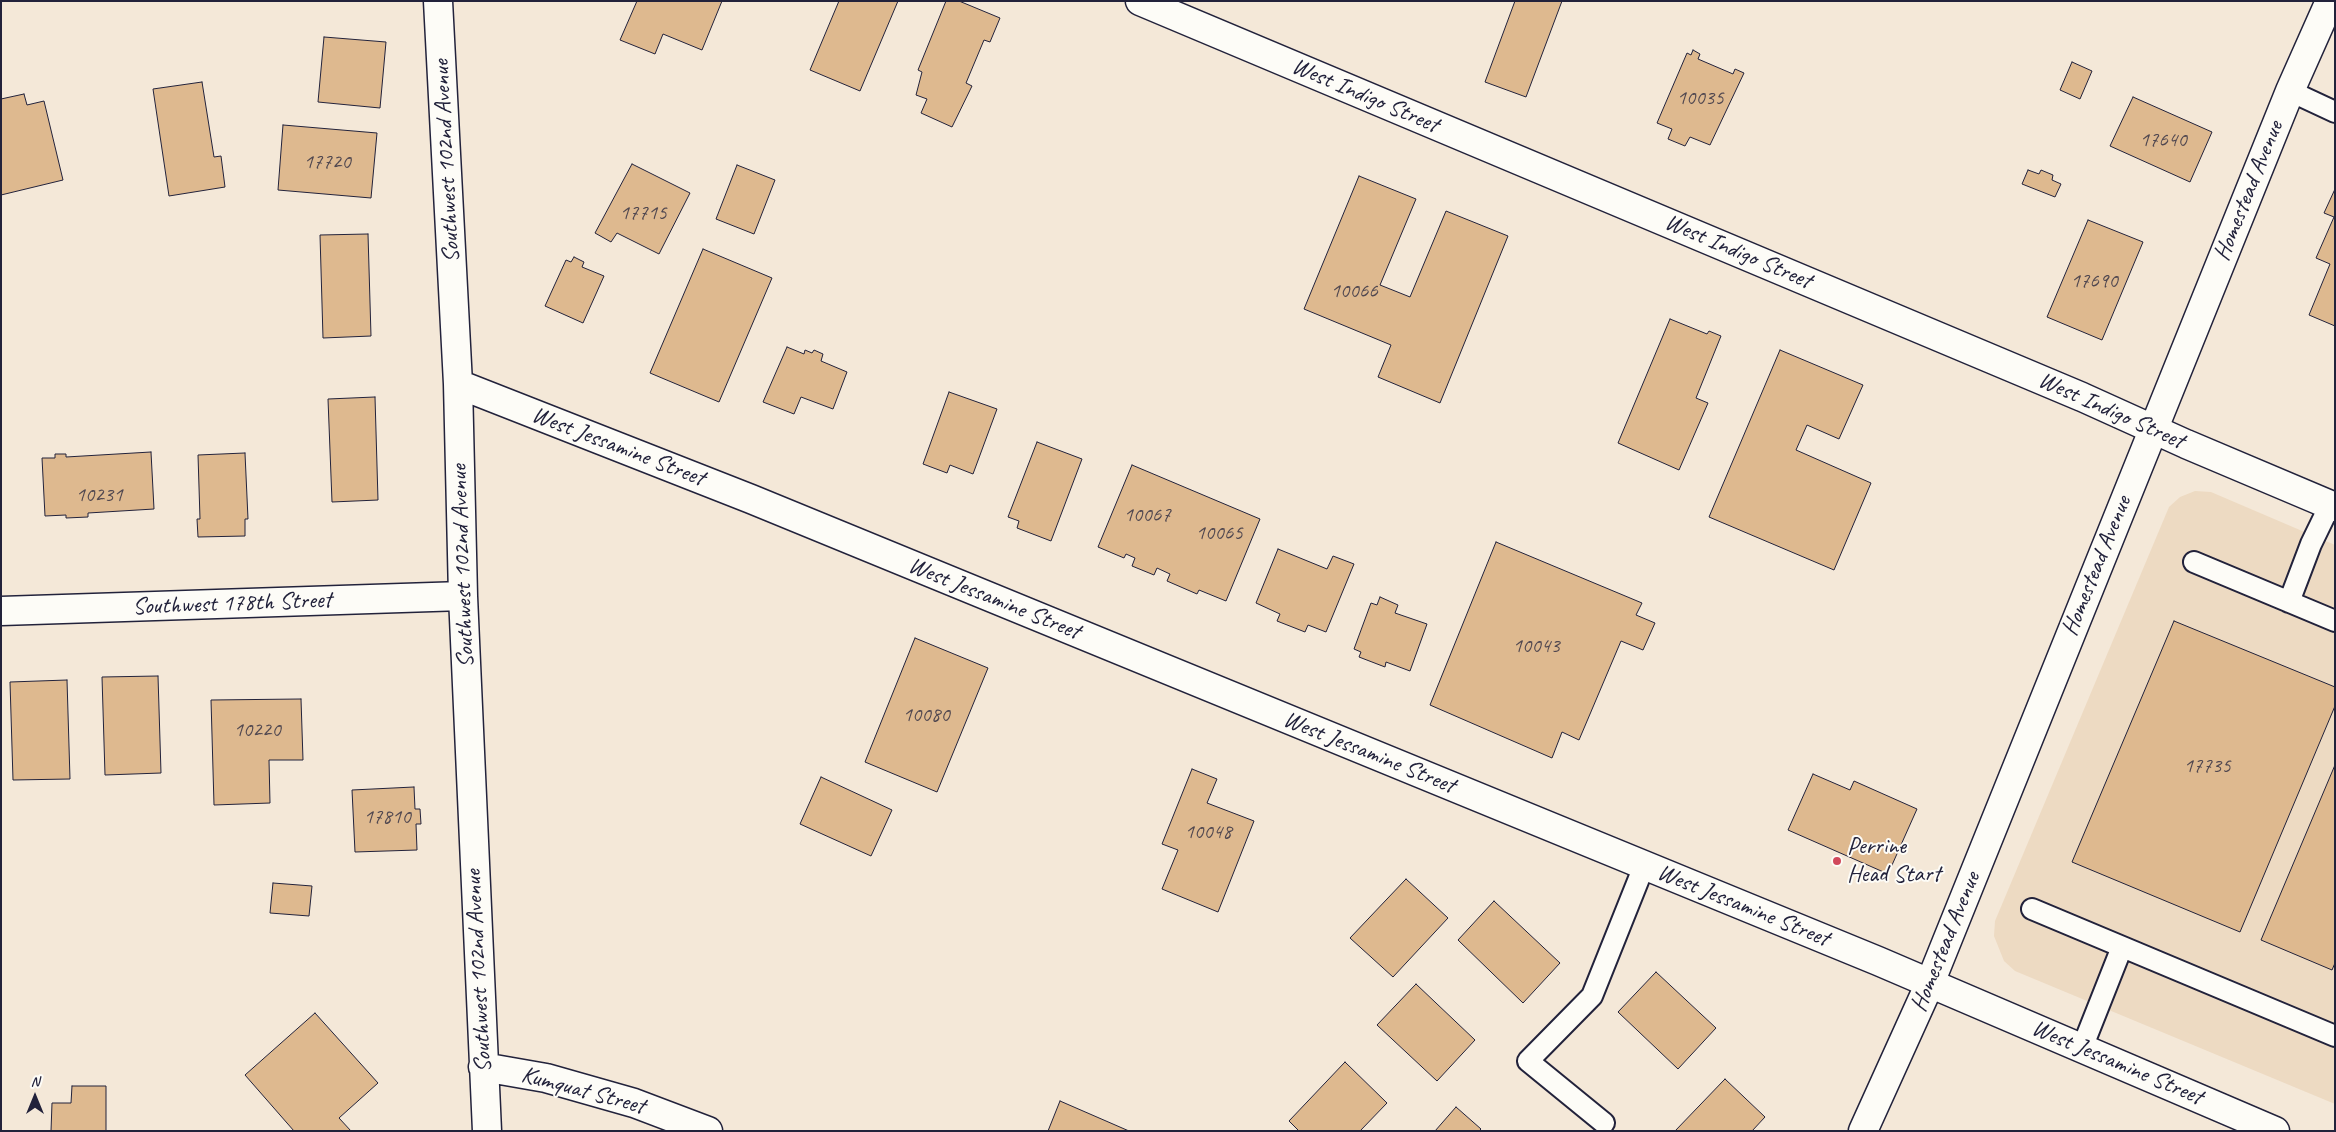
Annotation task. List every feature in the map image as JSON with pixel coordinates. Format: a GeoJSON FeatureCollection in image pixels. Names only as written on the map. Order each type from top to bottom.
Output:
{"type":"FeatureCollection","features":[{"type":"Feature","properties":{"kind":"street","name":"Southwest 102nd Avenue"},"geometry":{"type":"LineString","coordinates":[[438,1],[458,384],[463,596],[486,1131]]}},
{"type":"Feature","properties":{"kind":"street","name":"West Indigo Street"},"geometry":{"type":"LineString","coordinates":[[1140,1],[2152,428],[2332,506]]}},
{"type":"Feature","properties":{"kind":"street","name":"Homestead Avenue"},"geometry":{"type":"LineString","coordinates":[[1864,1131],[1930,983],[2152,428],[2290,91],[2330,1]]}},
{"type":"Feature","properties":{"kind":"street","name":"West Jessamine Street"},"geometry":{"type":"LineString","coordinates":[[458,384],[751,499],[1930,983],[2275,1131]]}},
{"type":"Feature","properties":{"kind":"street","name":"Southwest 178th Street"},"geometry":{"type":"LineString","coordinates":[[1,611],[463,596]]}},
{"type":"Feature","properties":{"kind":"street","name":"Kumquat Street"},"geometry":{"type":"LineString","coordinates":[[484,1067],[546,1078],[625,1100],[708,1131]]}},
{"type":"Feature","properties":{"kind":"lane"},"geometry":{"type":"LineString","coordinates":[[2290,91],[2335,112]]}},
{"type":"Feature","properties":{"kind":"lane"},"geometry":{"type":"LineString","coordinates":[[2289,602],[2311,544],[2332,506]]}},
{"type":"Feature","properties":{"kind":"lane"},"geometry":{"type":"LineString","coordinates":[[2194,562],[2335,621]]}},
{"type":"Feature","properties":{"kind":"lane"},"geometry":{"type":"LineString","coordinates":[[1604,1123],[1528,1061],[1592,996],[1644,866]]}},
{"type":"Feature","properties":{"kind":"lane"},"geometry":{"type":"LineString","coordinates":[[2032,909],[2335,1036]]}},
{"type":"Feature","properties":{"kind":"lane"},"geometry":{"type":"LineString","coordinates":[[2082,1048],[2122,947]]}},
{"type":"Feature","properties":{"kind":"shaded area"},"geometry":{"type":"Polygon","coordinates":[[[2195,491],[2211,492],[2335,545],[2335,1104],[2015,971],[2004,961],[1994,936],[1995,921],[2169,507],[2180,497],[2195,491]]]}},
{"type":"Feature","properties":{"kind":"building"},"geometry":{"type":"Polygon","coordinates":[[[637,1],[722,1],[702,50],[663,34],[655,54],[620,40],[637,1]]]}},
{"type":"Feature","properties":{"kind":"building"},"geometry":{"type":"Polygon","coordinates":[[[839,1],[898,1],[860,91],[810,70],[839,1]]]}},
{"type":"Feature","properties":{"kind":"building"},"geometry":{"type":"Polygon","coordinates":[[[946,1],[959,1],[1000,18],[990,42],[984,40],[966,83],[972,86],[952,127],[921,113],[927,99],[916,95],[922,72],[918,70],[946,1]]]}},
{"type":"Feature","properties":{"kind":"building"},"geometry":{"type":"Polygon","coordinates":[[[1515,1],[1562,1],[1526,97],[1485,82],[1515,1]]]}},
{"type":"Feature","properties":{"kind":"building"},"geometry":{"type":"Polygon","coordinates":[[[324,37],[386,42],[380,108],[318,102],[324,37]]]}},
{"type":"Feature","properties":{"kind":"building"},"geometry":{"type":"Polygon","coordinates":[[[1693,50],[1700,54],[1698,59],[1733,74],[1735,69],[1744,73],[1710,145],[1690,137],[1685,146],[1668,139],[1672,129],[1657,123],[1687,53],[1691,55],[1693,50]]]}},
{"type":"Feature","properties":{"kind":"building"},"geometry":{"type":"Polygon","coordinates":[[[2072,62],[2092,71],[2080,99],[2060,90],[2072,62]]]}},
{"type":"Feature","properties":{"kind":"building"},"geometry":{"type":"Polygon","coordinates":[[[202,82],[214,157],[221,156],[225,187],[169,196],[153,89],[202,82]]]}},
{"type":"Feature","properties":{"kind":"building"},"geometry":{"type":"Polygon","coordinates":[[[24,94],[27,105],[44,101],[63,180],[1,195],[1,99],[24,94]]]}},
{"type":"Feature","properties":{"kind":"building"},"geometry":{"type":"Polygon","coordinates":[[[2133,97],[2212,132],[2190,182],[2110,146],[2133,97]]]}},
{"type":"Feature","properties":{"kind":"building"},"geometry":{"type":"Polygon","coordinates":[[[283,125],[377,133],[371,198],[278,190],[283,125]]]}},
{"type":"Feature","properties":{"kind":"building"},"geometry":{"type":"Polygon","coordinates":[[[632,164],[690,193],[659,254],[617,233],[611,242],[595,233],[632,164]]]}},
{"type":"Feature","properties":{"kind":"building"},"geometry":{"type":"Polygon","coordinates":[[[737,165],[775,180],[754,234],[716,219],[737,165]]]}},
{"type":"Feature","properties":{"kind":"building"},"geometry":{"type":"Polygon","coordinates":[[[2028,170],[2039,174],[2041,170],[2053,175],[2052,180],[2061,184],[2055,197],[2022,184],[2028,170]]]}},
{"type":"Feature","properties":{"kind":"building"},"geometry":{"type":"Polygon","coordinates":[[[1359,176],[1416,199],[1380,285],[1410,297],[1446,211],[1508,236],[1440,403],[1378,377],[1391,345],[1304,309],[1359,176]]]}},
{"type":"Feature","properties":{"kind":"building"},"geometry":{"type":"Polygon","coordinates":[[[2335,189],[2335,326],[2309,315],[2330,264],[2316,258],[2334,217],[2324,213],[2335,189]]]}},
{"type":"Feature","properties":{"kind":"building"},"geometry":{"type":"Polygon","coordinates":[[[2088,220],[2143,242],[2102,340],[2047,317],[2088,220]]]}},
{"type":"Feature","properties":{"kind":"building"},"geometry":{"type":"Polygon","coordinates":[[[368,234],[371,336],[323,338],[320,235],[368,234]]]}},
{"type":"Feature","properties":{"kind":"building"},"geometry":{"type":"Polygon","coordinates":[[[703,249],[772,278],[719,402],[650,373],[703,249]]]}},
{"type":"Feature","properties":{"kind":"building"},"geometry":{"type":"Polygon","coordinates":[[[574,257],[584,262],[582,267],[604,276],[583,323],[545,306],[566,260],[571,262],[574,257]]]}},
{"type":"Feature","properties":{"kind":"building"},"geometry":{"type":"Polygon","coordinates":[[[1670,319],[1707,334],[1709,331],[1721,336],[1696,398],[1708,403],[1679,470],[1618,443],[1670,319]]]}},
{"type":"Feature","properties":{"kind":"building"},"geometry":{"type":"Polygon","coordinates":[[[787,347],[804,354],[805,350],[812,353],[814,350],[823,354],[821,361],[847,372],[833,409],[801,397],[794,414],[763,402],[787,347]]]}},
{"type":"Feature","properties":{"kind":"building"},"geometry":{"type":"Polygon","coordinates":[[[1780,350],[1863,385],[1839,439],[1807,425],[1796,450],[1871,483],[1834,570],[1709,517],[1780,350]]]}},
{"type":"Feature","properties":{"kind":"building"},"geometry":{"type":"Polygon","coordinates":[[[949,392],[997,409],[973,474],[950,465],[947,473],[923,464],[949,392]]]}},
{"type":"Feature","properties":{"kind":"building"},"geometry":{"type":"Polygon","coordinates":[[[375,397],[378,500],[332,502],[328,399],[375,397]]]}},
{"type":"Feature","properties":{"kind":"building"},"geometry":{"type":"Polygon","coordinates":[[[1037,442],[1082,459],[1051,541],[1017,528],[1019,521],[1008,517],[1037,442]]]}},
{"type":"Feature","properties":{"kind":"building"},"geometry":{"type":"Polygon","coordinates":[[[151,452],[154,509],[88,513],[88,517],[66,518],[66,515],[45,516],[42,458],[55,458],[55,454],[66,454],[66,457],[151,452]]]}},
{"type":"Feature","properties":{"kind":"building"},"geometry":{"type":"Polygon","coordinates":[[[245,453],[248,519],[245,519],[245,536],[198,537],[197,519],[200,519],[198,455],[245,453]]]}},
{"type":"Feature","properties":{"kind":"building"},"geometry":{"type":"Polygon","coordinates":[[[1132,465],[1260,519],[1226,601],[1199,590],[1197,594],[1167,581],[1170,574],[1157,568],[1154,575],[1132,566],[1135,558],[1126,554],[1124,558],[1098,547],[1132,465]]]}},
{"type":"Feature","properties":{"kind":"building"},"geometry":{"type":"Polygon","coordinates":[[[1496,542],[1642,603],[1636,615],[1655,623],[1643,650],[1621,641],[1579,740],[1562,732],[1552,758],[1430,705],[1496,542]]]}},
{"type":"Feature","properties":{"kind":"building"},"geometry":{"type":"Polygon","coordinates":[[[1278,549],[1327,569],[1333,556],[1354,564],[1326,632],[1308,625],[1305,632],[1277,621],[1280,614],[1256,603],[1278,549]]]}},
{"type":"Feature","properties":{"kind":"building"},"geometry":{"type":"Polygon","coordinates":[[[1380,597],[1398,605],[1395,613],[1427,624],[1410,671],[1386,662],[1385,667],[1359,657],[1361,652],[1354,649],[1371,603],[1377,605],[1380,597]]]}},
{"type":"Feature","properties":{"kind":"building"},"geometry":{"type":"Polygon","coordinates":[[[2174,621],[2335,687],[2335,706],[2240,932],[2072,862],[2174,621]]]}},
{"type":"Feature","properties":{"kind":"building"},"geometry":{"type":"Polygon","coordinates":[[[915,638],[988,668],[937,792],[865,762],[915,638]]]}},
{"type":"Feature","properties":{"kind":"building"},"geometry":{"type":"Polygon","coordinates":[[[158,676],[161,773],[105,775],[102,677],[158,676]]]}},
{"type":"Feature","properties":{"kind":"building"},"geometry":{"type":"Polygon","coordinates":[[[67,680],[70,779],[13,780],[10,682],[67,680]]]}},
{"type":"Feature","properties":{"kind":"building"},"geometry":{"type":"Polygon","coordinates":[[[301,699],[303,760],[269,760],[270,803],[214,805],[211,700],[301,699]]]}},
{"type":"Feature","properties":{"kind":"building"},"geometry":{"type":"Polygon","coordinates":[[[2335,765],[2335,963],[2332,970],[2261,940],[2335,765]]]}},
{"type":"Feature","properties":{"kind":"building"},"geometry":{"type":"Polygon","coordinates":[[[1192,769],[1217,779],[1207,803],[1254,821],[1218,912],[1162,889],[1178,850],[1162,844],[1192,769]]]}},
{"type":"Feature","properties":{"kind":"building"},"geometry":{"type":"Polygon","coordinates":[[[1813,774],[1850,790],[1854,781],[1917,809],[1888,874],[1788,830],[1813,774]]]}},
{"type":"Feature","properties":{"kind":"building"},"geometry":{"type":"Polygon","coordinates":[[[821,777],[892,810],[871,856],[800,824],[821,777]]]}},
{"type":"Feature","properties":{"kind":"building"},"geometry":{"type":"Polygon","coordinates":[[[414,787],[415,809],[420,809],[421,824],[416,824],[417,850],[355,852],[352,790],[414,787]]]}},
{"type":"Feature","properties":{"kind":"building"},"geometry":{"type":"Polygon","coordinates":[[[1406,879],[1448,918],[1393,977],[1350,938],[1406,879]]]}},
{"type":"Feature","properties":{"kind":"building"},"geometry":{"type":"Polygon","coordinates":[[[273,883],[312,886],[309,916],[270,913],[273,883]]]}},
{"type":"Feature","properties":{"kind":"building"},"geometry":{"type":"Polygon","coordinates":[[[1494,901],[1560,963],[1523,1003],[1458,940],[1494,901]]]}},
{"type":"Feature","properties":{"kind":"building"},"geometry":{"type":"Polygon","coordinates":[[[1656,972],[1716,1028],[1678,1069],[1618,1012],[1656,972]]]}},
{"type":"Feature","properties":{"kind":"building"},"geometry":{"type":"Polygon","coordinates":[[[1416,984],[1475,1040],[1437,1081],[1377,1025],[1416,984]]]}},
{"type":"Feature","properties":{"kind":"building"},"geometry":{"type":"Polygon","coordinates":[[[315,1013],[378,1083],[339,1118],[351,1131],[294,1131],[245,1075],[315,1013]]]}},
{"type":"Feature","properties":{"kind":"building"},"geometry":{"type":"Polygon","coordinates":[[[1345,1062],[1387,1103],[1360,1131],[1299,1131],[1289,1121],[1345,1062]]]}},
{"type":"Feature","properties":{"kind":"building"},"geometry":{"type":"Polygon","coordinates":[[[1725,1079],[1765,1117],[1752,1131],[1675,1131],[1725,1079]]]}},
{"type":"Feature","properties":{"kind":"building"},"geometry":{"type":"Polygon","coordinates":[[[72,1086],[106,1086],[106,1131],[51,1131],[52,1103],[71,1103],[72,1086]]]}},
{"type":"Feature","properties":{"kind":"building"},"geometry":{"type":"Polygon","coordinates":[[[1060,1101],[1129,1131],[1048,1131],[1060,1101]]]}},
{"type":"Feature","properties":{"kind":"building"},"geometry":{"type":"Polygon","coordinates":[[[1456,1107],[1481,1129],[1479,1131],[1435,1131],[1456,1107]]]}},
{"type":"Feature","properties":{"kind":"place","name":"Perrine Head Start"},"geometry":{"type":"Point","coordinates":[1837,861]}}]}
